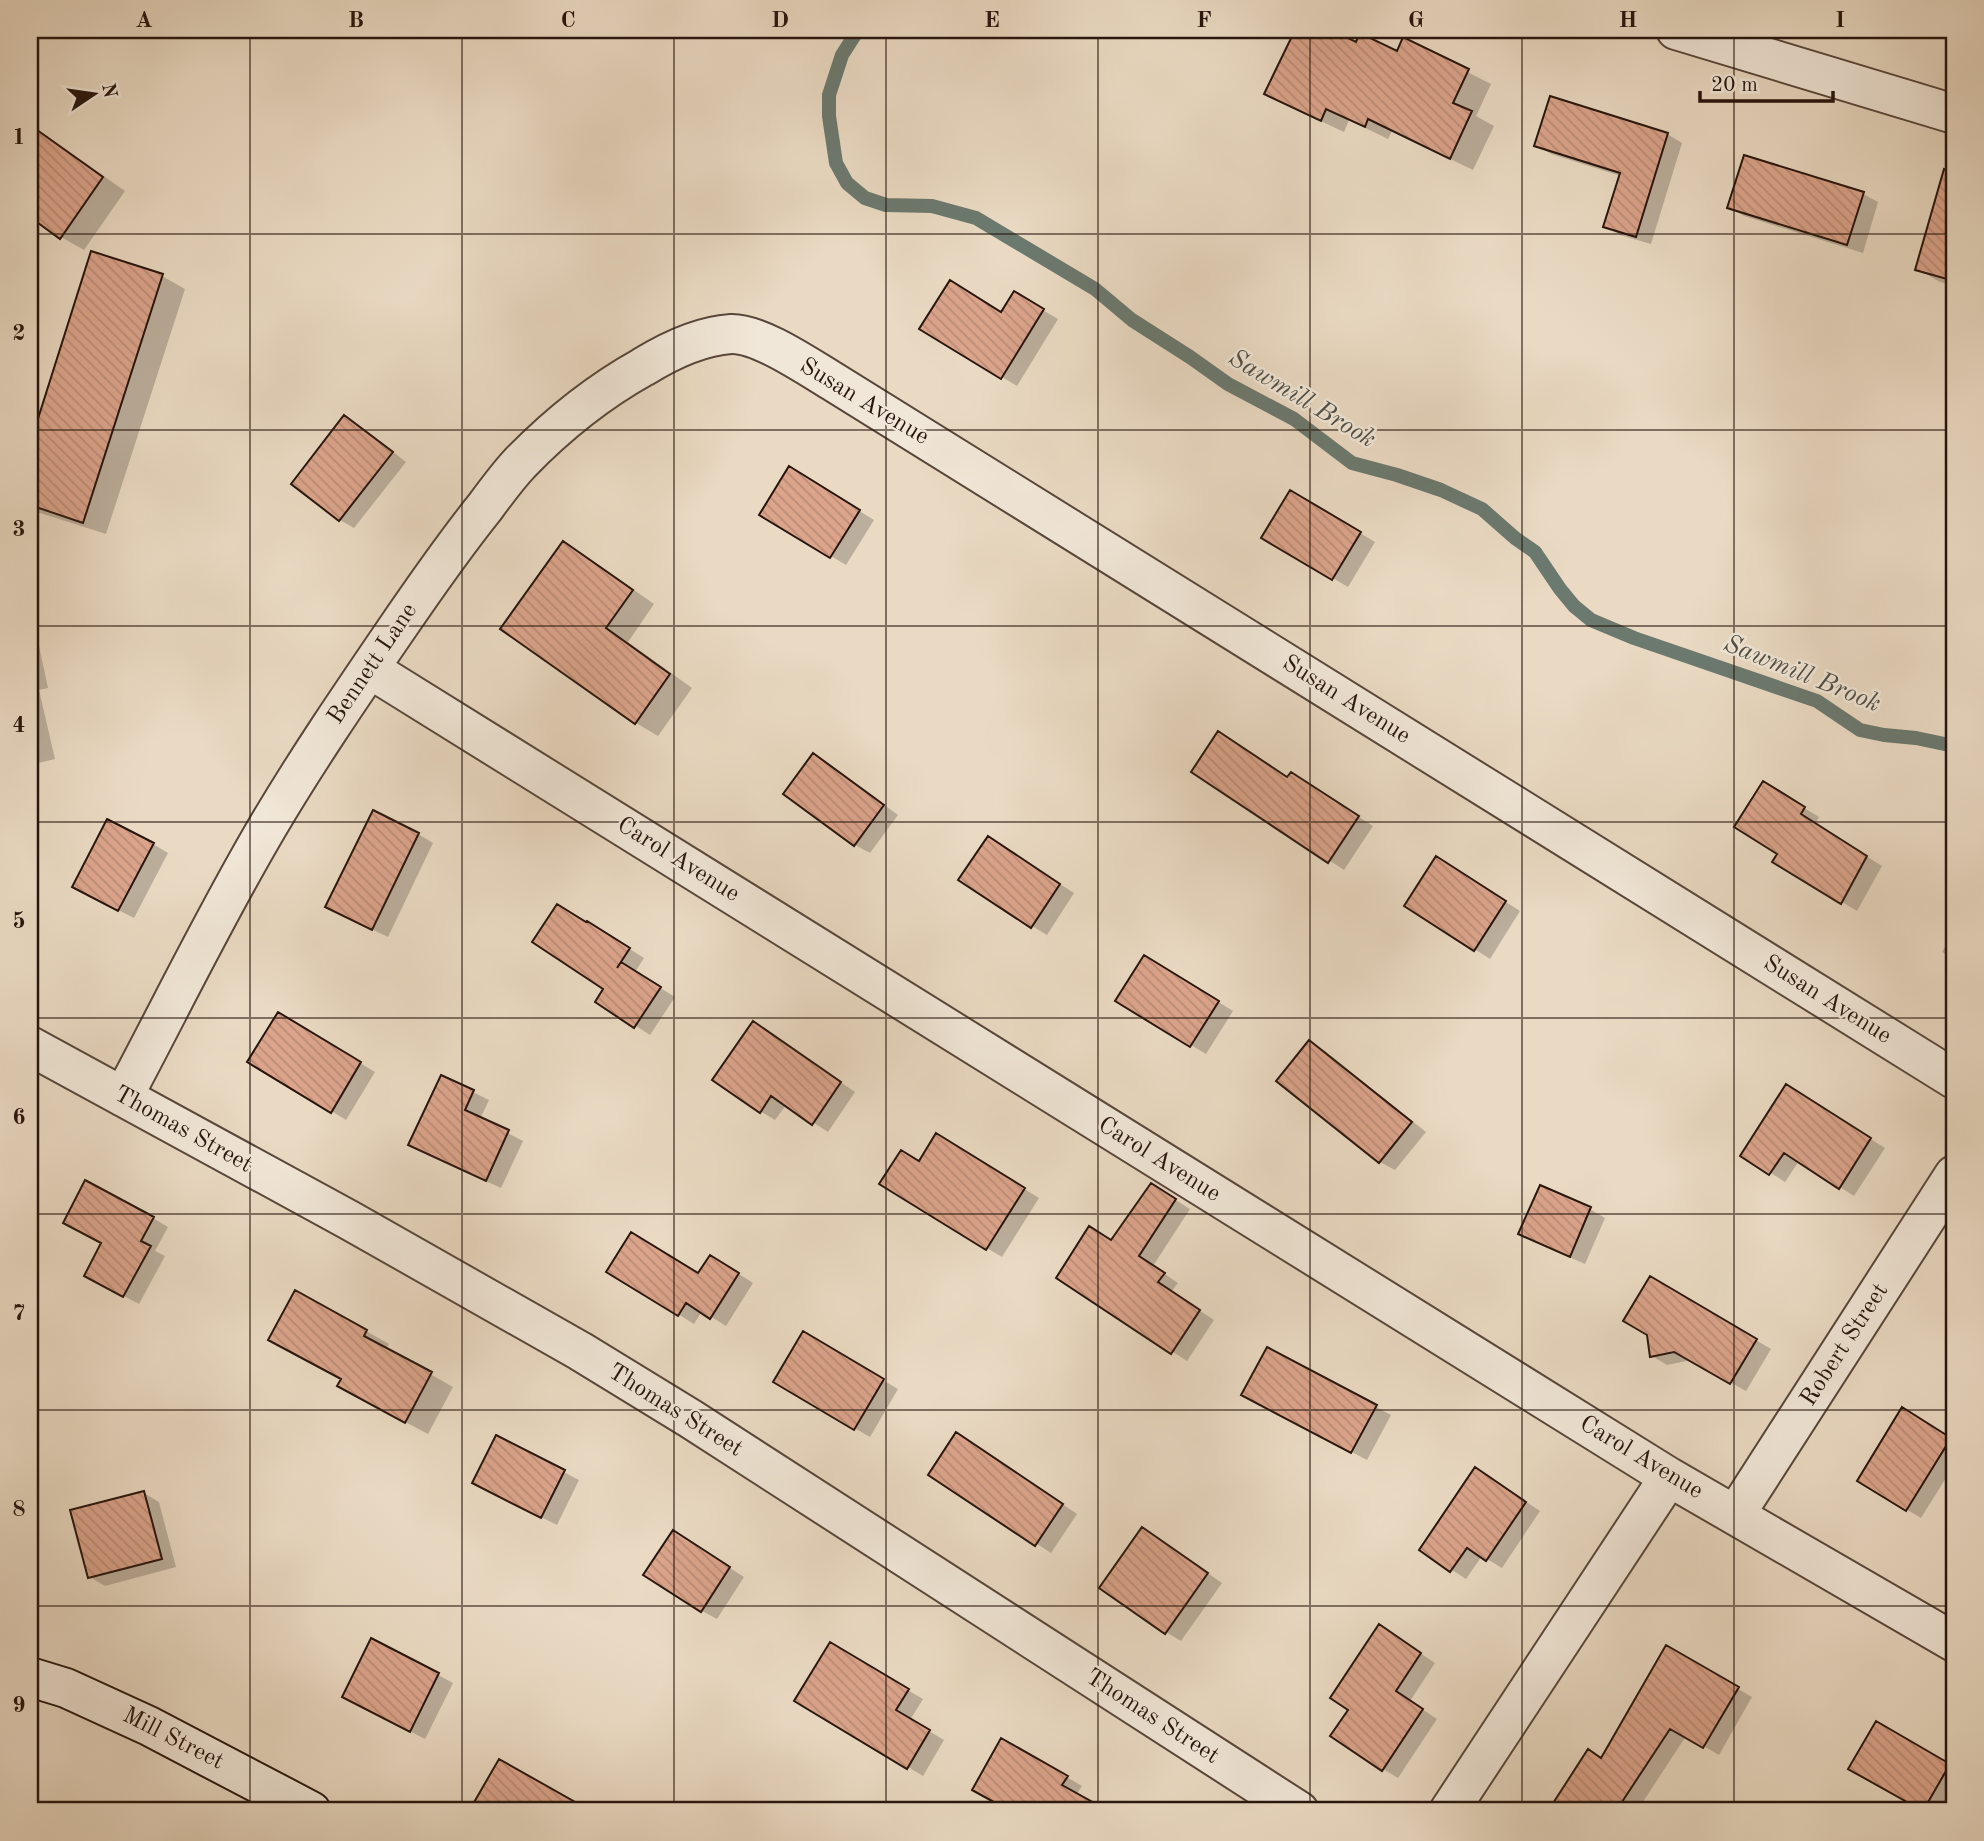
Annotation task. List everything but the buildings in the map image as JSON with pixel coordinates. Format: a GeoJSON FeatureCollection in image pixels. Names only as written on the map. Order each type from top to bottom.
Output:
{"type":"FeatureCollection","features":[{"type":"Feature","properties":{"kind":"street"},"geometry":{"type":"LineString","coordinates":[[1676,30],[1954,114]]}},
{"type":"Feature","properties":{"kind":"street","name":"Bennett Lane"},"geometry":{"type":"LineString","coordinates":[[123,1097],[293,784],[446,556],[518,465],[563,423],[613,385],[654,360],[692,343],[732,334]]}},
{"type":"Feature","properties":{"kind":"street","name":"Susan Avenue"},"geometry":{"type":"LineString","coordinates":[[732,334],[749,336],[764,343],[832,381],[1954,1079]]}},
{"type":"Feature","properties":{"kind":"street","name":"Carol Avenue"},"geometry":{"type":"LineString","coordinates":[[370,669],[1670,1477],[1954,1642]]}},
{"type":"Feature","properties":{"kind":"street","name":"Thomas Street"},"geometry":{"type":"LineString","coordinates":[[30,1046],[349,1220],[580,1351],[691,1419],[1299,1811]]}},
{"type":"Feature","properties":{"kind":"street","name":"Robert Street"},"geometry":{"type":"LineString","coordinates":[[1735,1515],[1954,1175]]}},
{"type":"Feature","properties":{"kind":"street"},"geometry":{"type":"LineString","coordinates":[[1449,1811],[1670,1477]]}},
{"type":"Feature","properties":{"kind":"street","name":"Mill Street"},"geometry":{"type":"LineString","coordinates":[[30,1677],[66,1688],[149,1726],[311,1811]]}},
{"type":"Feature","properties":{"kind":"waterway","name":"Sawmill Brook"},"geometry":{"type":"LineString","coordinates":[[858,30],[842,55],[829,95],[829,116],[836,163],[847,183],[865,198],[886,205],[932,206],[976,218],[1095,289],[1132,320],[1228,384],[1294,419],[1352,463],[1441,490],[1482,509],[1535,552],[1560,589],[1574,606],[1591,620],[1634,638],[1817,701],[1860,730],[1954,746]]}}]}
